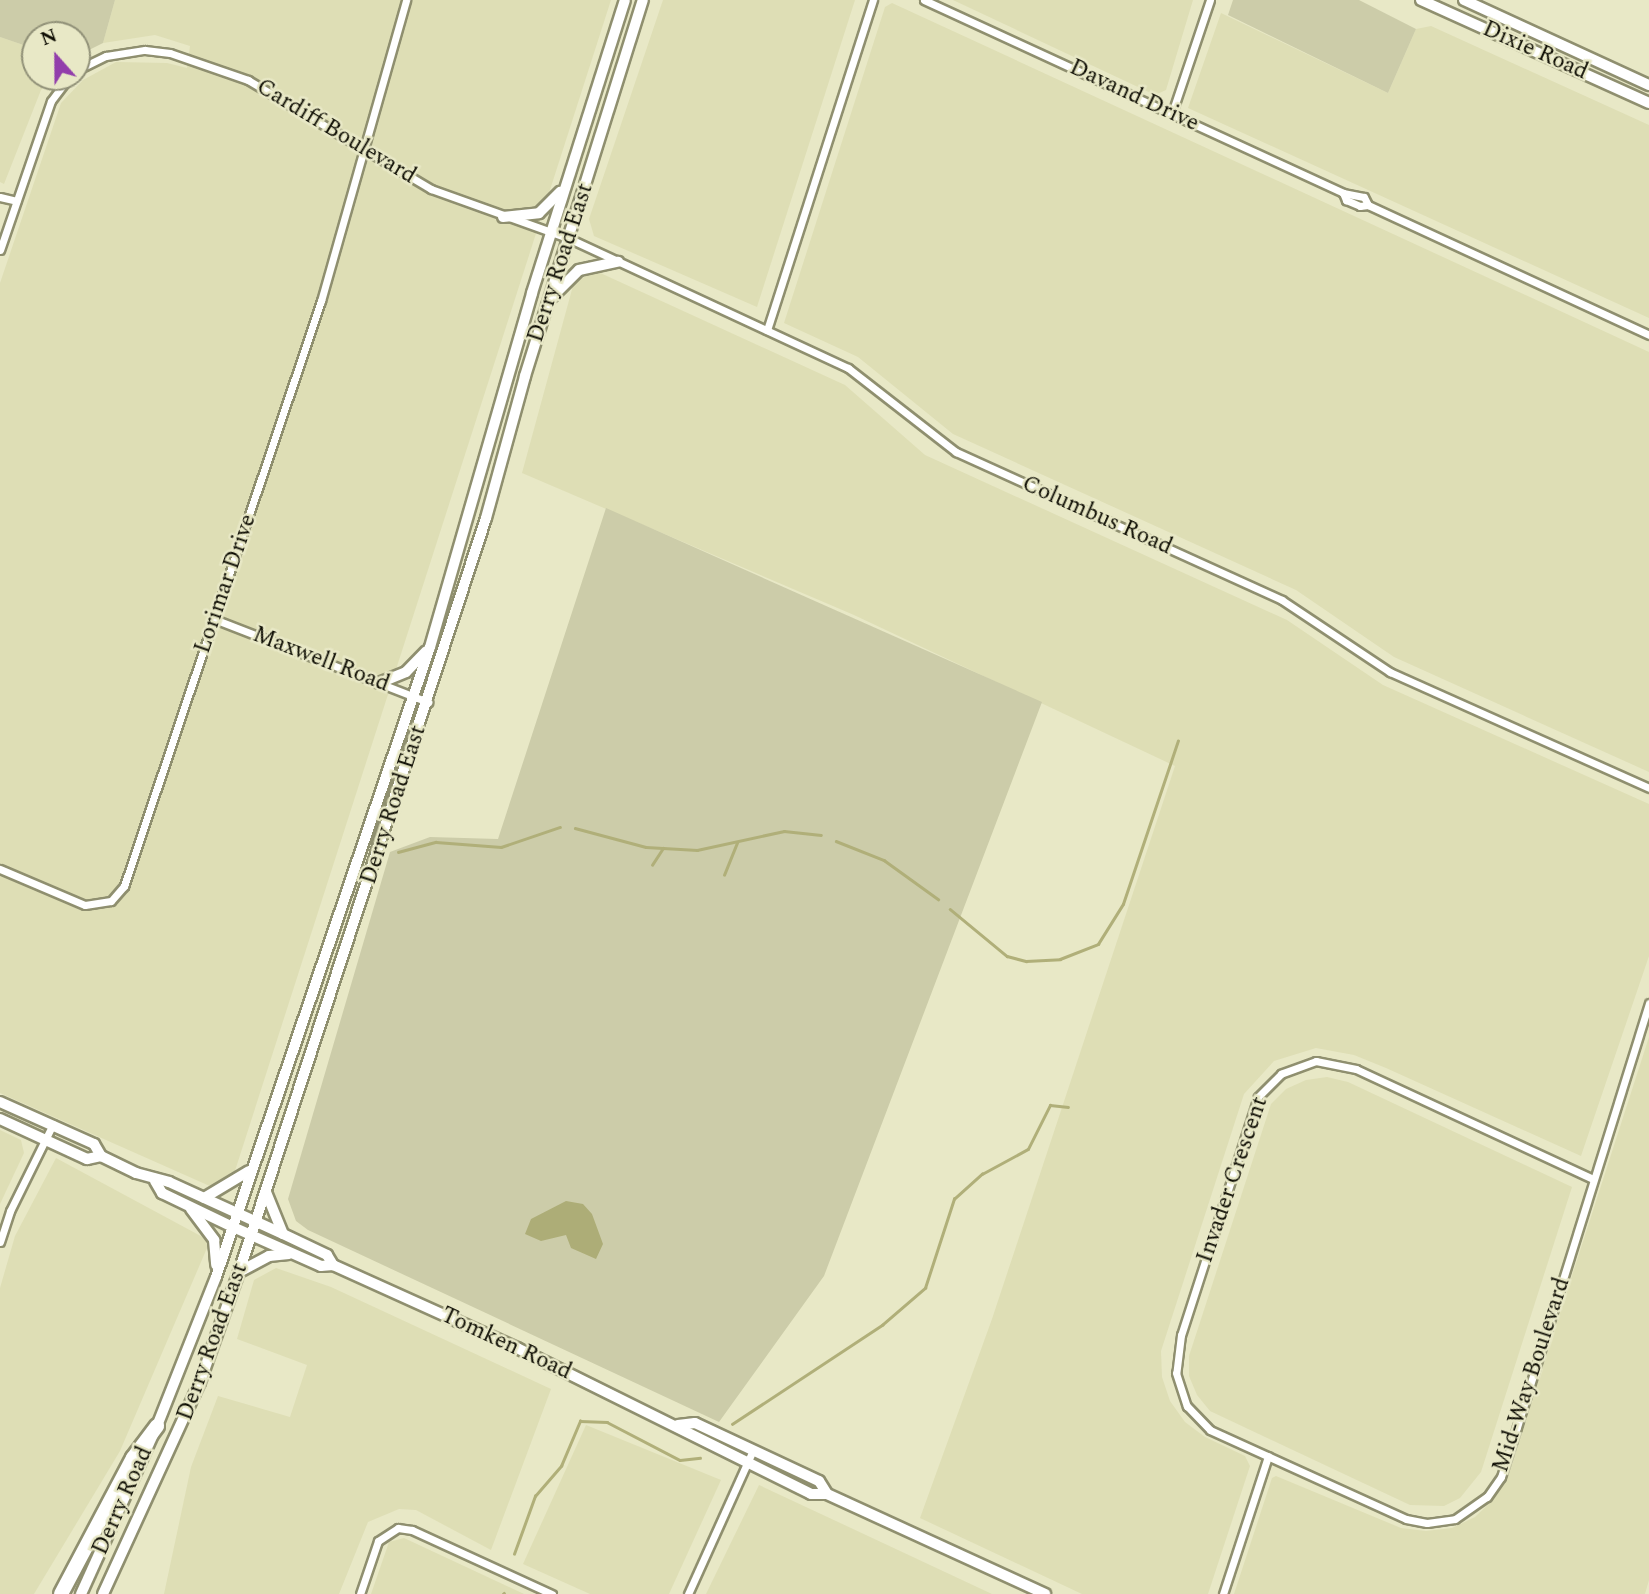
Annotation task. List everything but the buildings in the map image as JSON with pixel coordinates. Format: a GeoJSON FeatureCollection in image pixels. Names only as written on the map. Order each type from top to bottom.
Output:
{"type":"FeatureCollection","features":[{"type":"Feature","properties":{"kind":"highway"},"geometry":{"type":"LineString","coordinates":[[61,1594],[134,1458],[157,1426]]}},
{"type":"Feature","properties":{"kind":"main road","name":"Derry Road East"},"geometry":{"type":"LineString","coordinates":[[181,1368],[216,1277],[430,647],[567,181],[625,0]]}},
{"type":"Feature","properties":{"kind":"main road","name":"Derry Road East"},"geometry":{"type":"LineString","coordinates":[[103,1594],[195,1394],[239,1272],[428,702],[548,302],[643,0]]}},
{"type":"Feature","properties":{"kind":"main road","name":"Dixie Road"},"geometry":{"type":"LineString","coordinates":[[1421,0],[1649,103]]}},
{"type":"Feature","properties":{"kind":"main road","name":"Dixie Road"},"geometry":{"type":"LineString","coordinates":[[1464,0],[1649,85]]}},
{"type":"Feature","properties":{"kind":"main road"},"geometry":{"type":"LineString","coordinates":[[503,217],[539,213],[555,201],[567,181]]}},
{"type":"Feature","properties":{"kind":"main road"},"geometry":{"type":"LineString","coordinates":[[548,302],[579,270],[618,262]]}},
{"type":"Feature","properties":{"kind":"main road"},"geometry":{"type":"LineString","coordinates":[[379,683],[405,672],[430,647]]}},
{"type":"Feature","properties":{"kind":"main road","name":"Tomken Road"},"geometry":{"type":"LineString","coordinates":[[0,1102],[94,1144],[102,1156],[155,1181],[169,1182],[327,1255],[333,1265]]}},
{"type":"Feature","properties":{"kind":"main road","name":"Tomken Road"},"geometry":{"type":"LineString","coordinates":[[0,1119],[87,1159],[102,1156]]}},
{"type":"Feature","properties":{"kind":"main road"},"geometry":{"type":"LineString","coordinates":[[204,1198],[250,1171]]}},
{"type":"Feature","properties":{"kind":"main road","name":"Tomken Road"},"geometry":{"type":"LineString","coordinates":[[155,1181],[162,1193],[251,1236],[321,1266],[333,1265],[678,1425],[686,1434],[811,1494],[827,1494],[1045,1594]]}},
{"type":"Feature","properties":{"kind":"main road"},"geometry":{"type":"LineString","coordinates":[[266,1192],[283,1234]]}},
{"type":"Feature","properties":{"kind":"main road"},"geometry":{"type":"LineString","coordinates":[[189,1207],[214,1240],[216,1277]]}},
{"type":"Feature","properties":{"kind":"main road"},"geometry":{"type":"LineString","coordinates":[[239,1272],[269,1256],[292,1254]]}},
{"type":"Feature","properties":{"kind":"main road","name":"Derry Road"},"geometry":{"type":"LineString","coordinates":[[81,1594],[181,1368]]}},
{"type":"Feature","properties":{"kind":"main road","name":"Tomken Road"},"geometry":{"type":"LineString","coordinates":[[678,1425],[695,1423],[818,1481],[827,1494]]}},
{"type":"Feature","properties":{"kind":"street","name":"Lorimar Drive"},"geometry":{"type":"LineString","coordinates":[[0,869],[85,905],[111,901],[124,886],[321,301],[406,0]]}},
{"type":"Feature","properties":{"kind":"street"},"geometry":{"type":"LineString","coordinates":[[767,330],[873,0]]}},
{"type":"Feature","properties":{"kind":"street","name":"Davand Drive"},"geometry":{"type":"LineString","coordinates":[[924,0],[1343,193],[1364,197],[1368,205],[1649,335]]}},
{"type":"Feature","properties":{"kind":"street"},"geometry":{"type":"LineString","coordinates":[[1172,113],[1210,0]]}},
{"type":"Feature","properties":{"kind":"street","name":"Cardiff Boulevard"},"geometry":{"type":"LineString","coordinates":[[91,65],[125,52],[170,53],[262,86],[439,193],[552,232]]}},
{"type":"Feature","properties":{"kind":"street"},"geometry":{"type":"LineString","coordinates":[[0,250],[51,101],[58,91]]}},
{"type":"Feature","properties":{"kind":"street"},"geometry":{"type":"LineString","coordinates":[[0,197],[17,201]]}},
{"type":"Feature","properties":{"kind":"street","name":"Columbus Road"},"geometry":{"type":"LineString","coordinates":[[552,232],[848,368],[956,452],[1282,600],[1390,672],[1649,788]]}},
{"type":"Feature","properties":{"kind":"street","name":"Maxwell Road"},"geometry":{"type":"LineString","coordinates":[[214,619],[428,702]]}},
{"type":"Feature","properties":{"kind":"street","name":"Mid-Way Boulevard"},"geometry":{"type":"LineString","coordinates":[[1268,1456],[1406,1519],[1427,1522],[1455,1519],[1487,1497],[1501,1477],[1649,1003]]}},
{"type":"Feature","properties":{"kind":"street","name":"Invader Crescent"},"geometry":{"type":"LineString","coordinates":[[1268,1456],[1210,1430],[1187,1406],[1176,1373],[1185,1323],[1258,1097],[1267,1084],[1297,1065],[1316,1061],[1356,1069],[1593,1180]]}},
{"type":"Feature","properties":{"kind":"street"},"geometry":{"type":"LineString","coordinates":[[0,1242],[53,1125]]}},
{"type":"Feature","properties":{"kind":"street"},"geometry":{"type":"LineString","coordinates":[[688,1594],[753,1450]]}},
{"type":"Feature","properties":{"kind":"street"},"geometry":{"type":"LineString","coordinates":[[1223,1594],[1268,1456]]}},
{"type":"Feature","properties":{"kind":"street"},"geometry":{"type":"LineString","coordinates":[[360,1594],[378,1541],[398,1528],[412,1530],[552,1594]]}},
{"type":"Feature","properties":{"kind":"shaded area"},"geometry":{"type":"Polygon","coordinates":[[[0,0],[115,0],[103,43],[91,49],[91,21],[21,21],[21,44],[0,37],[0,0]]]}},
{"type":"Feature","properties":{"kind":"shaded area"},"geometry":{"type":"Polygon","coordinates":[[[115,0],[611,0],[233,1177],[212,1187],[0,1093],[0,283],[61,103],[72,91],[91,91],[91,76],[116,62],[167,63],[187,68],[190,46],[155,35],[103,43],[115,0]]]}},
{"type":"Feature","properties":{"kind":"shaded area"},"geometry":{"type":"Polygon","coordinates":[[[663,0],[855,0],[757,307],[594,236],[589,219],[663,0]]]}},
{"type":"Feature","properties":{"kind":"shaded area"},"geometry":{"type":"Polygon","coordinates":[[[953,0],[1193,0],[1166,90],[1155,95],[953,0]]]}},
{"type":"Feature","properties":{"kind":"shaded area"},"geometry":{"type":"Polygon","coordinates":[[[1233,0],[1359,0],[1416,29],[1388,93],[1228,15],[1233,0]]]}},
{"type":"Feature","properties":{"kind":"shaded area"},"geometry":{"type":"Polygon","coordinates":[[[892,3],[1649,352],[1649,772],[1394,657],[1296,590],[953,434],[858,357],[784,323],[885,7],[892,3]]]}},
{"type":"Feature","properties":{"kind":"shaded area"},"geometry":{"type":"Polygon","coordinates":[[[1221,13],[1388,93],[1416,29],[1431,26],[1649,125],[1649,318],[1188,108],[1221,13]]]}},
{"type":"Feature","properties":{"kind":"shaded area"},"geometry":{"type":"Polygon","coordinates":[[[0,37],[21,44],[21,91],[41,91],[4,184],[0,182],[0,37]]]}},
{"type":"Feature","properties":{"kind":"shaded area"},"geometry":{"type":"Polygon","coordinates":[[[596,271],[845,385],[925,455],[1287,620],[1383,685],[1649,804],[1649,956],[1581,1156],[1386,1068],[1354,1055],[1316,1048],[1274,1061],[1244,1094],[1161,1351],[1162,1377],[1170,1401],[1185,1422],[1205,1437],[1245,1456],[1250,1466],[1208,1594],[1082,1594],[920,1518],[992,1319],[1175,766],[854,615],[522,473],[574,282],[596,271]]]}},
{"type":"Feature","properties":{"kind":"shaded area"},"geometry":{"type":"Polygon","coordinates":[[[606,508],[1042,702],[824,1276],[719,1422],[308,1230],[296,1221],[288,1199],[390,852],[430,837],[498,839],[606,508]]]}},
{"type":"Feature","properties":{"kind":"shaded area"},"geometry":{"type":"Polygon","coordinates":[[[1649,1037],[1649,1580],[1645,1594],[1234,1594],[1272,1478],[1276,1476],[1401,1528],[1426,1531],[1452,1528],[1475,1517],[1494,1499],[1507,1477],[1649,1037]]]}},
{"type":"Feature","properties":{"kind":"shaded area"},"geometry":{"type":"Polygon","coordinates":[[[1327,1077],[1348,1082],[1572,1187],[1481,1472],[1460,1498],[1444,1506],[1410,1505],[1210,1411],[1197,1395],[1189,1376],[1189,1356],[1271,1104],[1286,1089],[1306,1080],[1327,1077]]]}},
{"type":"Feature","properties":{"kind":"shaded area"},"geometry":{"type":"Polygon","coordinates":[[[0,1130],[21,1140],[24,1153],[0,1204],[0,1130]]]}},
{"type":"Feature","properties":{"kind":"shaded area"},"geometry":{"type":"Polygon","coordinates":[[[56,1158],[210,1241],[120,1451],[34,1594],[0,1594],[0,1288],[15,1236],[56,1158]]]}},
{"type":"Feature","properties":{"kind":"shaded area"},"geometry":{"type":"Polygon","coordinates":[[[566,1201],[583,1204],[592,1214],[603,1244],[596,1259],[571,1248],[566,1235],[541,1241],[525,1234],[531,1219],[566,1201]]]}},
{"type":"Feature","properties":{"kind":"shaded area"},"geometry":{"type":"Polygon","coordinates":[[[276,1268],[331,1287],[551,1389],[491,1550],[416,1510],[399,1509],[368,1522],[339,1594],[164,1594],[191,1467],[218,1396],[290,1417],[307,1365],[237,1339],[254,1280],[276,1268]]]}},
{"type":"Feature","properties":{"kind":"shaded area"},"geometry":{"type":"Polygon","coordinates":[[[586,1425],[721,1480],[669,1594],[590,1594],[523,1564],[586,1425]]]}},
{"type":"Feature","properties":{"kind":"shaded area"},"geometry":{"type":"Polygon","coordinates":[[[759,1485],[992,1594],[706,1594],[759,1485]]]}},
{"type":"Feature","properties":{"kind":"shaded area"},"geometry":{"type":"Polygon","coordinates":[[[404,1538],[524,1594],[371,1594],[389,1542],[404,1538]]]}},
{"type":"Feature","properties":{"kind":"waterway"},"geometry":{"type":"LineString","coordinates":[[950,909],[1007,956],[1026,961],[1060,959],[1098,944],[1123,904],[1178,741]]}},
{"type":"Feature","properties":{"kind":"waterway"},"geometry":{"type":"LineString","coordinates":[[398,852],[436,842],[501,847],[560,827]]}},
{"type":"Feature","properties":{"kind":"waterway"},"geometry":{"type":"LineString","coordinates":[[575,828],[646,847],[697,850],[784,831],[821,835]]}},
{"type":"Feature","properties":{"kind":"waterway"},"geometry":{"type":"LineString","coordinates":[[836,841],[884,860],[938,899]]}},
{"type":"Feature","properties":{"kind":"waterway"},"geometry":{"type":"LineString","coordinates":[[724,875],[737,843]]}},
{"type":"Feature","properties":{"kind":"waterway"},"geometry":{"type":"LineString","coordinates":[[652,865],[663,848]]}},
{"type":"Feature","properties":{"kind":"waterway"},"geometry":{"type":"LineString","coordinates":[[732,1424],[882,1325],[925,1288],[954,1199],[982,1174],[1028,1149],[1050,1105],[1068,1107]]}},
{"type":"Feature","properties":{"kind":"waterway"},"geometry":{"type":"LineString","coordinates":[[514,1554],[535,1496],[561,1466],[580,1421],[607,1422],[680,1460],[700,1458]]}}]}
